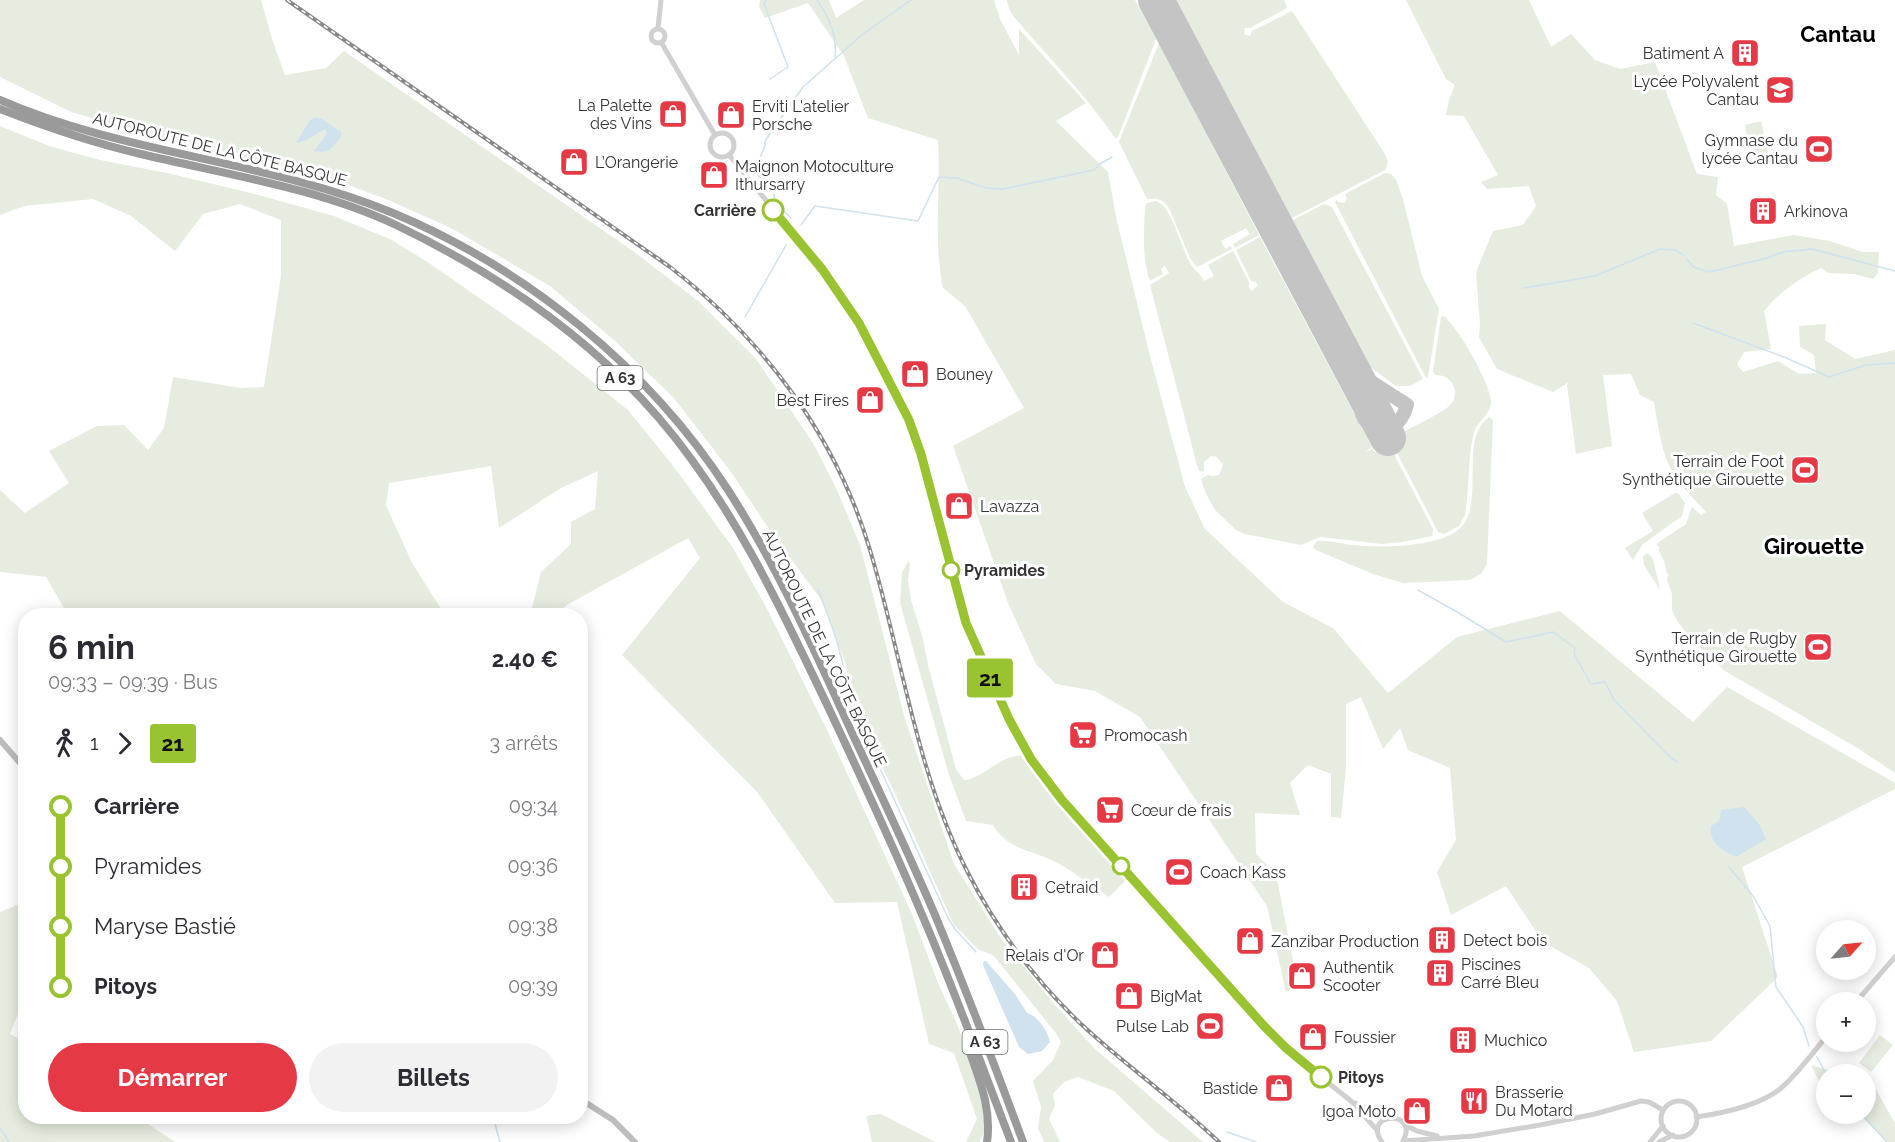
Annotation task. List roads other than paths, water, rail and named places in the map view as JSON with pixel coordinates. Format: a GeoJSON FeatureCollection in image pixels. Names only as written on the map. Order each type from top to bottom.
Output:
{"type":"FeatureCollection","features":[{"type":"Feature","properties":{"kind":"highway","name":"AUTOROUTE DE LA CÔTE BASQUE"},"geometry":{"type":"LineString","coordinates":[[0,100],[70,125],[295,179],[348,195],[394,213],[453,241],[496,266],[550,303],[588,333],[626,368],[663,406],[726,488],[753,531],[792,604],[899,832],[935,915],[1023,1142]]}},
{"type":"Feature","properties":{"kind":"highway","name":"AUTOROUTE DE LA CÔTE BASQUE"},"geometry":{"type":"LineString","coordinates":[[0,110],[67,134],[138,154],[270,183],[333,201],[392,223],[491,276],[542,310],[616,374],[656,414],[717,495],[783,611],[889,836],[947,975],[1011,1142]]}},
{"type":"Feature","properties":{"kind":"highway"},"geometry":{"type":"LineString","coordinates":[[969,1032],[968,1047],[988,1106],[987,1142]]}},
{"type":"Feature","properties":{"kind":"highway"},"geometry":{"type":"LineString","coordinates":[[1011,1109],[1028,1142]]}},
{"type":"Feature","properties":{"kind":"main road"},"geometry":{"type":"LineString","coordinates":[[0,740],[18,761]]}},
{"type":"Feature","properties":{"kind":"main road"},"geometry":{"type":"LineString","coordinates":[[588,1104],[618,1124],[635,1142]]}},
{"type":"Feature","properties":{"kind":"street"},"geometry":{"type":"LineString","coordinates":[[658,28],[661,0]]}},
{"type":"Feature","properties":{"kind":"street"},"geometry":{"type":"LineString","coordinates":[[658,28],[665,34],[661,42]]}},
{"type":"Feature","properties":{"kind":"street"},"geometry":{"type":"LineString","coordinates":[[658,28],[652,31],[651,37],[655,42],[661,42]]}},
{"type":"Feature","properties":{"kind":"street"},"geometry":{"type":"LineString","coordinates":[[661,42],[716,135]]}},
{"type":"Feature","properties":{"kind":"street"},"geometry":{"type":"LineString","coordinates":[[727,134],[733,139],[734,146],[729,155],[721,157],[711,151],[711,140],[716,135],[727,134]]}},
{"type":"Feature","properties":{"kind":"street"},"geometry":{"type":"LineString","coordinates":[[729,155],[822,269],[859,323],[892,386],[909,420],[921,454],[966,623],[1009,719],[1037,769],[1264,1026],[1286,1048],[1351,1101],[1377,1130],[1382,1142]]}},
{"type":"Feature","properties":{"kind":"street"},"geometry":{"type":"LineString","coordinates":[[1865,992],[1895,957]]}},
{"type":"Feature","properties":{"kind":"street"},"geometry":{"type":"LineString","coordinates":[[1696,1117],[1722,1113],[1773,1093],[1786,1083],[1816,1049]]}},
{"type":"Feature","properties":{"kind":"street"},"geometry":{"type":"LineString","coordinates":[[1351,1101],[1386,1119],[1396,1118],[1417,1131],[1442,1137]]}},
{"type":"Feature","properties":{"kind":"street"},"geometry":{"type":"LineString","coordinates":[[1404,1125],[1406,1133],[1403,1141],[1474,1136],[1540,1125],[1595,1114],[1641,1101],[1649,1102],[1663,1110]]}},
{"type":"Feature","properties":{"kind":"street"},"geometry":{"type":"LineString","coordinates":[[1659,1142],[1673,1135],[1689,1134],[1695,1126],[1696,1117],[1693,1108],[1683,1101],[1672,1102],[1663,1110],[1662,1126],[1673,1135]]}},
{"type":"Feature","properties":{"kind":"street"},"geometry":{"type":"LineString","coordinates":[[1377,1130],[1386,1119]]}},
{"type":"Feature","properties":{"kind":"street"},"geometry":{"type":"LineString","coordinates":[[1650,1142],[1662,1126]]}},
{"type":"Feature","properties":{"kind":"water"},"geometry":{"type":"Polygon","coordinates":[[[316,117],[341,132],[341,137],[327,151],[314,151],[326,135],[326,129],[296,143],[310,120],[316,117]]]}},
{"type":"Feature","properties":{"kind":"water"},"geometry":{"type":"Polygon","coordinates":[[[1744,807],[1759,824],[1766,839],[1736,857],[1721,849],[1714,842],[1711,826],[1719,821],[1721,810],[1744,807]]]}},
{"type":"Feature","properties":{"kind":"water"},"geometry":{"type":"Polygon","coordinates":[[[984,961],[1015,994],[1027,1013],[1035,1017],[1045,1029],[1050,1042],[1042,1051],[1028,1054],[1019,1047],[983,965],[984,961]]]}},
{"type":"Feature","properties":{"kind":"waterway"},"geometry":{"type":"LineString","coordinates":[[766,0],[764,4],[788,67],[770,79]]}},
{"type":"Feature","properties":{"kind":"waterway"},"geometry":{"type":"LineString","coordinates":[[817,0],[832,27],[835,57]]}},
{"type":"Feature","properties":{"kind":"waterway"},"geometry":{"type":"LineString","coordinates":[[791,218],[776,204],[773,191],[754,171],[765,141],[803,87],[863,34],[911,0]]}},
{"type":"Feature","properties":{"kind":"waterway"},"geometry":{"type":"LineString","coordinates":[[801,225],[815,206],[918,221],[939,177],[957,178],[986,188],[1003,189],[1094,170],[1112,157]]}},
{"type":"Feature","properties":{"kind":"waterway"},"geometry":{"type":"LineString","coordinates":[[745,317],[786,245]]}},
{"type":"Feature","properties":{"kind":"waterway"},"geometry":{"type":"LineString","coordinates":[[1524,288],[1595,276],[1660,249],[1676,250],[1683,255]]}},
{"type":"Feature","properties":{"kind":"waterway"},"geometry":{"type":"LineString","coordinates":[[1687,259],[1693,267],[1709,272],[1783,252],[1812,249],[1895,271]]}},
{"type":"Feature","properties":{"kind":"waterway"},"geometry":{"type":"LineString","coordinates":[[1693,323],[1784,357],[1829,377],[1866,365],[1895,363]]}},
{"type":"Feature","properties":{"kind":"waterway"},"geometry":{"type":"LineString","coordinates":[[818,590],[838,644],[849,700],[948,918],[976,952]]}},
{"type":"Feature","properties":{"kind":"waterway"},"geometry":{"type":"LineString","coordinates":[[1418,590],[1506,642],[1553,632],[1575,648],[1574,654],[1591,684],[1605,682],[1614,700],[1671,758],[1678,762]]}},
{"type":"Feature","properties":{"kind":"waterway"},"geometry":{"type":"LineString","coordinates":[[1729,867],[1753,896],[1770,926],[1776,987],[1803,1027],[1809,1046]]}},
{"type":"Feature","properties":{"kind":"waterway"},"geometry":{"type":"LineString","coordinates":[[1817,1057],[1821,1064]]}},
{"type":"Feature","properties":{"kind":"waterway"},"geometry":{"type":"LineString","coordinates":[[495,1124],[500,1142]]}},
{"type":"Feature","properties":{"kind":"waterway"},"geometry":{"type":"LineString","coordinates":[[1870,1124],[1887,1142]]}},
{"type":"Feature","properties":{"kind":"waterway"},"geometry":{"type":"LineString","coordinates":[[0,1128],[9,1142]]}},
{"type":"Feature","properties":{"kind":"waterway"},"geometry":{"type":"LineString","coordinates":[[1227,1132],[1256,1142]]}},
{"type":"Feature","properties":{"kind":"railway"},"geometry":{"type":"LineString","coordinates":[[287,0],[670,267],[704,295],[765,358],[816,429],[855,508],[870,550],[911,713],[935,794],[950,833],[978,892],[1032,971],[1064,1007],[1098,1039],[1219,1142]]}},
{"type":"Feature","properties":{"kind":"place","name":"Batiment A"},"geometry":{"type":"Point","coordinates":[1745,53]}},
{"type":"Feature","properties":{"kind":"place","name":"Lycée Polyvalent Cantau"},"geometry":{"type":"Point","coordinates":[1780,90]}},
{"type":"Feature","properties":{"kind":"place","name":"La Palette des Vins"},"geometry":{"type":"Point","coordinates":[673,114]}},
{"type":"Feature","properties":{"kind":"place","name":"Erviti L'atelier Porsche"},"geometry":{"type":"Point","coordinates":[731,115]}},
{"type":"Feature","properties":{"kind":"place","name":"Gymnase du lycée Cantau"},"geometry":{"type":"Point","coordinates":[1819,149]}},
{"type":"Feature","properties":{"kind":"place","name":"L’Orangerie"},"geometry":{"type":"Point","coordinates":[574,162]}},
{"type":"Feature","properties":{"kind":"place","name":"Maignon Motoculture Ithursarry"},"geometry":{"type":"Point","coordinates":[714,175]}},
{"type":"Feature","properties":{"kind":"place","name":"Carrière"},"geometry":{"type":"Point","coordinates":[773,210]}},
{"type":"Feature","properties":{"kind":"place","name":"Arkinova"},"geometry":{"type":"Point","coordinates":[1763,211]}},
{"type":"Feature","properties":{"kind":"place","name":"Bouney"},"geometry":{"type":"Point","coordinates":[915,374]}},
{"type":"Feature","properties":{"kind":"place","name":"Best Fires"},"geometry":{"type":"Point","coordinates":[870,400]}},
{"type":"Feature","properties":{"kind":"place","name":"Terrain de Foot Synthétique Girouette"},"geometry":{"type":"Point","coordinates":[1805,470]}},
{"type":"Feature","properties":{"kind":"place","name":"Lavazza"},"geometry":{"type":"Point","coordinates":[959,506]}},
{"type":"Feature","properties":{"kind":"place","name":"Pyramides"},"geometry":{"type":"Point","coordinates":[951,570]}},
{"type":"Feature","properties":{"kind":"place","name":"Terrain de Rugby Synthétique Girouette"},"geometry":{"type":"Point","coordinates":[1818,647]}},
{"type":"Feature","properties":{"kind":"place","name":"Promocash"},"geometry":{"type":"Point","coordinates":[1083,735]}},
{"type":"Feature","properties":{"kind":"place","name":"Cœur de frais"},"geometry":{"type":"Point","coordinates":[1110,810]}},
{"type":"Feature","properties":{"kind":"place","name":"Coach Kass"},"geometry":{"type":"Point","coordinates":[1179,872]}},
{"type":"Feature","properties":{"kind":"place","name":"Cetraid"},"geometry":{"type":"Point","coordinates":[1024,887]}},
{"type":"Feature","properties":{"kind":"place","name":"Detect bois"},"geometry":{"type":"Point","coordinates":[1442,940]}},
{"type":"Feature","properties":{"kind":"place","name":"Zanzibar Production"},"geometry":{"type":"Point","coordinates":[1250,941]}},
{"type":"Feature","properties":{"kind":"place","name":"Relais d'Or"},"geometry":{"type":"Point","coordinates":[1105,955]}},
{"type":"Feature","properties":{"kind":"place","name":"Piscines Carré Bleu"},"geometry":{"type":"Point","coordinates":[1440,973]}},
{"type":"Feature","properties":{"kind":"place","name":"Authentik Scooter"},"geometry":{"type":"Point","coordinates":[1302,976]}},
{"type":"Feature","properties":{"kind":"place","name":"BigMat"},"geometry":{"type":"Point","coordinates":[1129,996]}},
{"type":"Feature","properties":{"kind":"place","name":"Pulse Lab"},"geometry":{"type":"Point","coordinates":[1210,1026]}},
{"type":"Feature","properties":{"kind":"place","name":"Foussier"},"geometry":{"type":"Point","coordinates":[1313,1037]}},
{"type":"Feature","properties":{"kind":"place","name":"Muchico"},"geometry":{"type":"Point","coordinates":[1463,1040]}},
{"type":"Feature","properties":{"kind":"place","name":"Pitoys"},"geometry":{"type":"Point","coordinates":[1321,1077]}},
{"type":"Feature","properties":{"kind":"place","name":"Bastide"},"geometry":{"type":"Point","coordinates":[1279,1088]}},
{"type":"Feature","properties":{"kind":"place","name":"Brasserie Du Motard"},"geometry":{"type":"Point","coordinates":[1474,1101]}},
{"type":"Feature","properties":{"kind":"place","name":"Igoa Moto"},"geometry":{"type":"Point","coordinates":[1417,1111]}},
{"type":"Feature","properties":{"kind":"district","name":"Cantau"},"geometry":{"type":"Point","coordinates":[1838,34]}},
{"type":"Feature","properties":{"kind":"district","name":"Girouette"},"geometry":{"type":"Point","coordinates":[1814,546]}}]}
